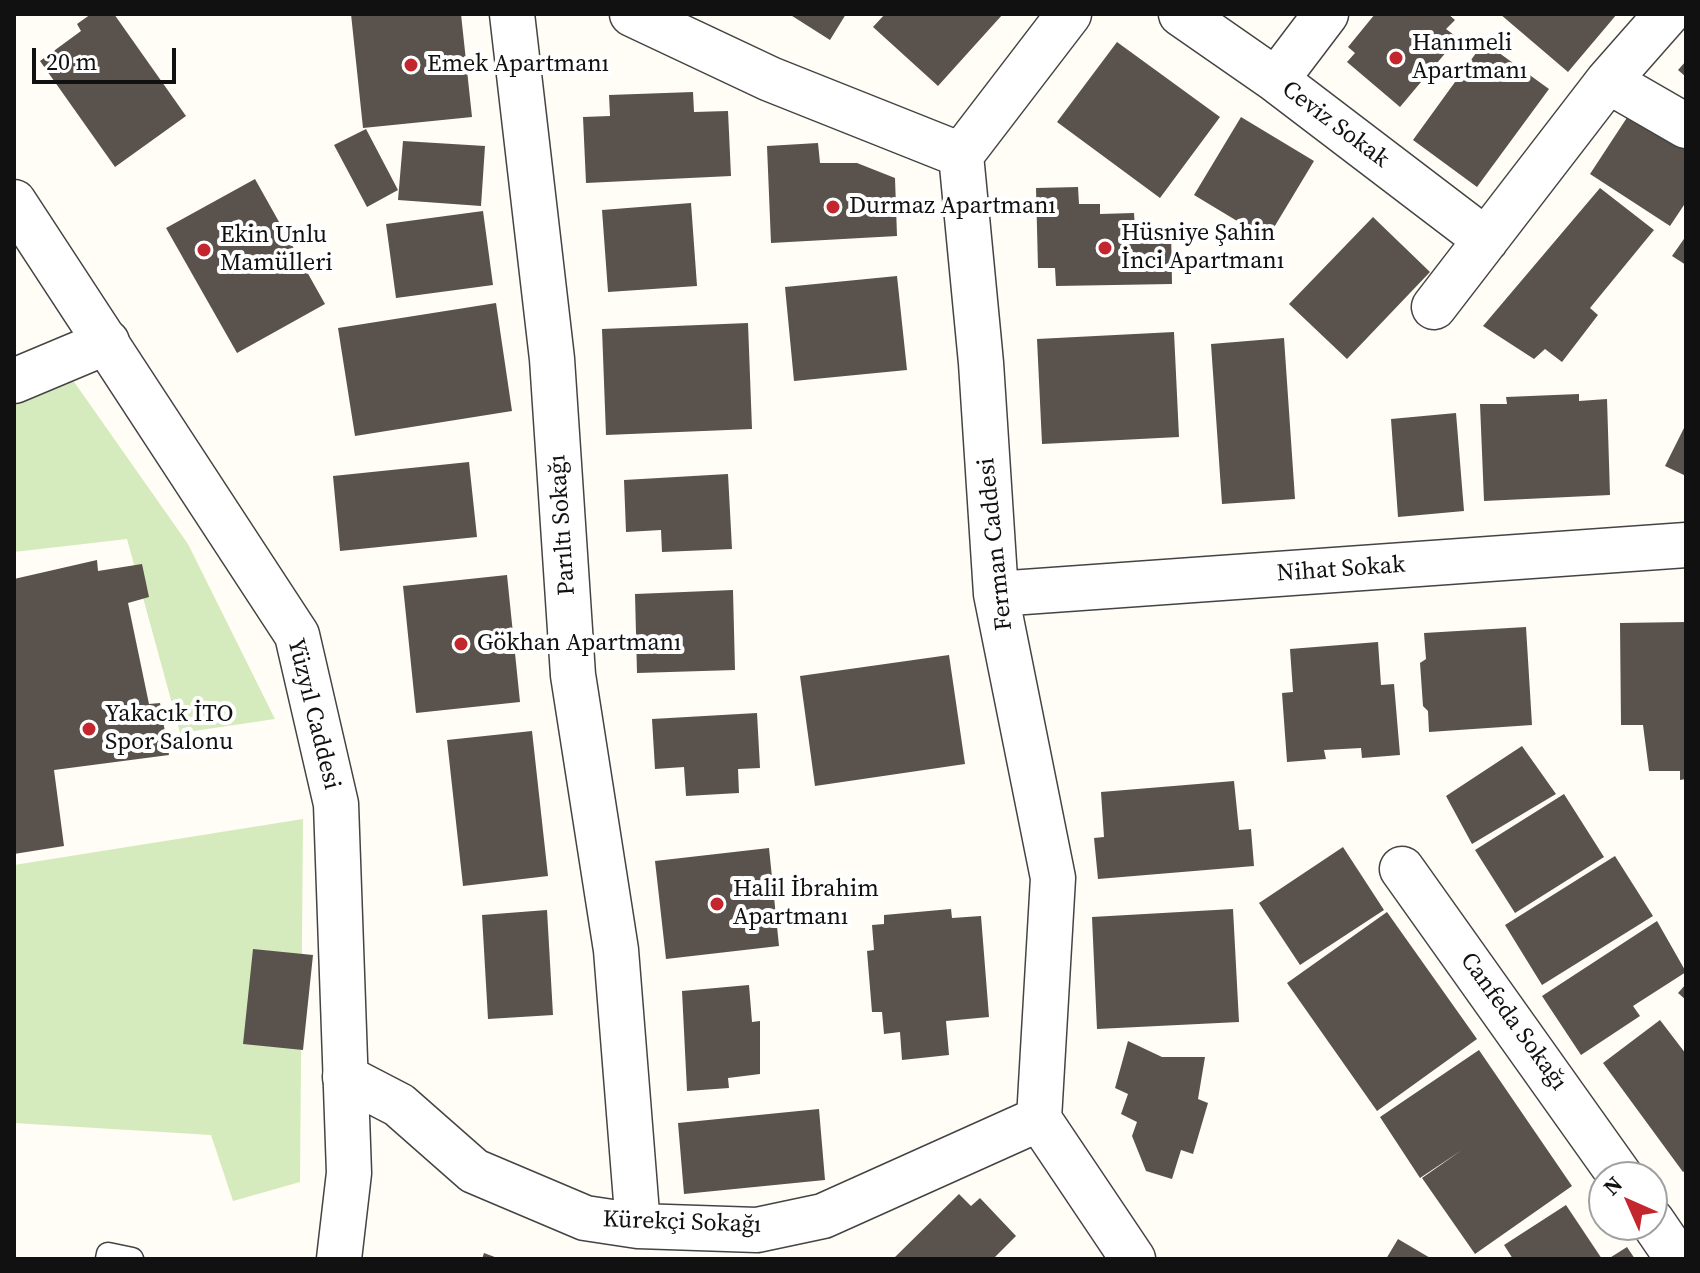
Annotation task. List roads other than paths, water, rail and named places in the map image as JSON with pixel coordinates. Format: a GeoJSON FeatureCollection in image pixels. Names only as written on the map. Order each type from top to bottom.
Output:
{"type":"FeatureCollection","features":[{"type":"Feature","properties":{"kind":"street","name":"Parıltı Sokağı"},"geometry":{"type":"LineString","coordinates":[[512,14],[552,359],[573,675],[616,950],[638,1226]]}},
{"type":"Feature","properties":{"kind":"street"},"geometry":{"type":"LineString","coordinates":[[632,14],[770,79],[961,155],[1069,14]]}},
{"type":"Feature","properties":{"kind":"street","name":"Ceviz Sokak"},"geometry":{"type":"LineString","coordinates":[[1181,14],[1276,80],[1486,240]]}},
{"type":"Feature","properties":{"kind":"street"},"geometry":{"type":"LineString","coordinates":[[1276,80],[1326,14]]}},
{"type":"Feature","properties":{"kind":"street"},"geometry":{"type":"LineString","coordinates":[[1434,307],[1608,81],[1667,14]]}},
{"type":"Feature","properties":{"kind":"street"},"geometry":{"type":"LineString","coordinates":[[1608,81],[1686,126]]}},
{"type":"Feature","properties":{"kind":"street","name":"Ferman Caddesi"},"geometry":{"type":"LineString","coordinates":[[961,155],[981,363],[996,594],[1053,878],[1039,1119]]}},
{"type":"Feature","properties":{"kind":"street","name":"Yüzyıl Caddesi"},"geometry":{"type":"LineString","coordinates":[[14,202],[297,635],[336,804],[349,1173],[339,1259]]}},
{"type":"Feature","properties":{"kind":"street"},"geometry":{"type":"LineString","coordinates":[[14,381],[107,342]]}},
{"type":"Feature","properties":{"kind":"street","name":"Nihat Sokak"},"geometry":{"type":"LineString","coordinates":[[996,594],[1686,545]]}},
{"type":"Feature","properties":{"kind":"street","name":"Canfeda Sokağı"},"geometry":{"type":"LineString","coordinates":[[1402,869],[1610,1161]]}},
{"type":"Feature","properties":{"kind":"street","name":"Kürekçi Sokağı"},"geometry":{"type":"LineString","coordinates":[[345,1077],[399,1105],[474,1171],[585,1218],[638,1226],[757,1230],[778,1241],[823,1216],[1039,1119]]}},
{"type":"Feature","properties":{"kind":"street"},"geometry":{"type":"LineString","coordinates":[[1039,1119],[1133,1259]]}},
{"type":"Feature","properties":{"kind":"street"},"geometry":{"type":"LineString","coordinates":[[1666,1241],[1678,1259]]}},
{"type":"Feature","properties":{"kind":"lane"},"geometry":{"type":"LineString","coordinates":[[107,1259],[108,1254],[132,1259]]}},
{"type":"Feature","properties":{"kind":"place","name":"Hanımeli Apartmanı"},"geometry":{"type":"Point","coordinates":[1396,58]}},
{"type":"Feature","properties":{"kind":"place","name":"Emek Apartmanı"},"geometry":{"type":"Point","coordinates":[411,65]}},
{"type":"Feature","properties":{"kind":"place","name":"Durmaz Apartmanı"},"geometry":{"type":"Point","coordinates":[833,207]}},
{"type":"Feature","properties":{"kind":"place","name":"Hüsniye Şahin İnci Apartmanı"},"geometry":{"type":"Point","coordinates":[1105,248]}},
{"type":"Feature","properties":{"kind":"place","name":"Ekin Unlu Mamülleri"},"geometry":{"type":"Point","coordinates":[204,250]}},
{"type":"Feature","properties":{"kind":"place","name":"Gökhan Apartmanı"},"geometry":{"type":"Point","coordinates":[461,644]}},
{"type":"Feature","properties":{"kind":"place","name":"Yakacık İTO Spor Salonu"},"geometry":{"type":"Point","coordinates":[89,729]}},
{"type":"Feature","properties":{"kind":"place","name":"Halil İbrahim Apartmanı"},"geometry":{"type":"Point","coordinates":[717,904]}}]}
